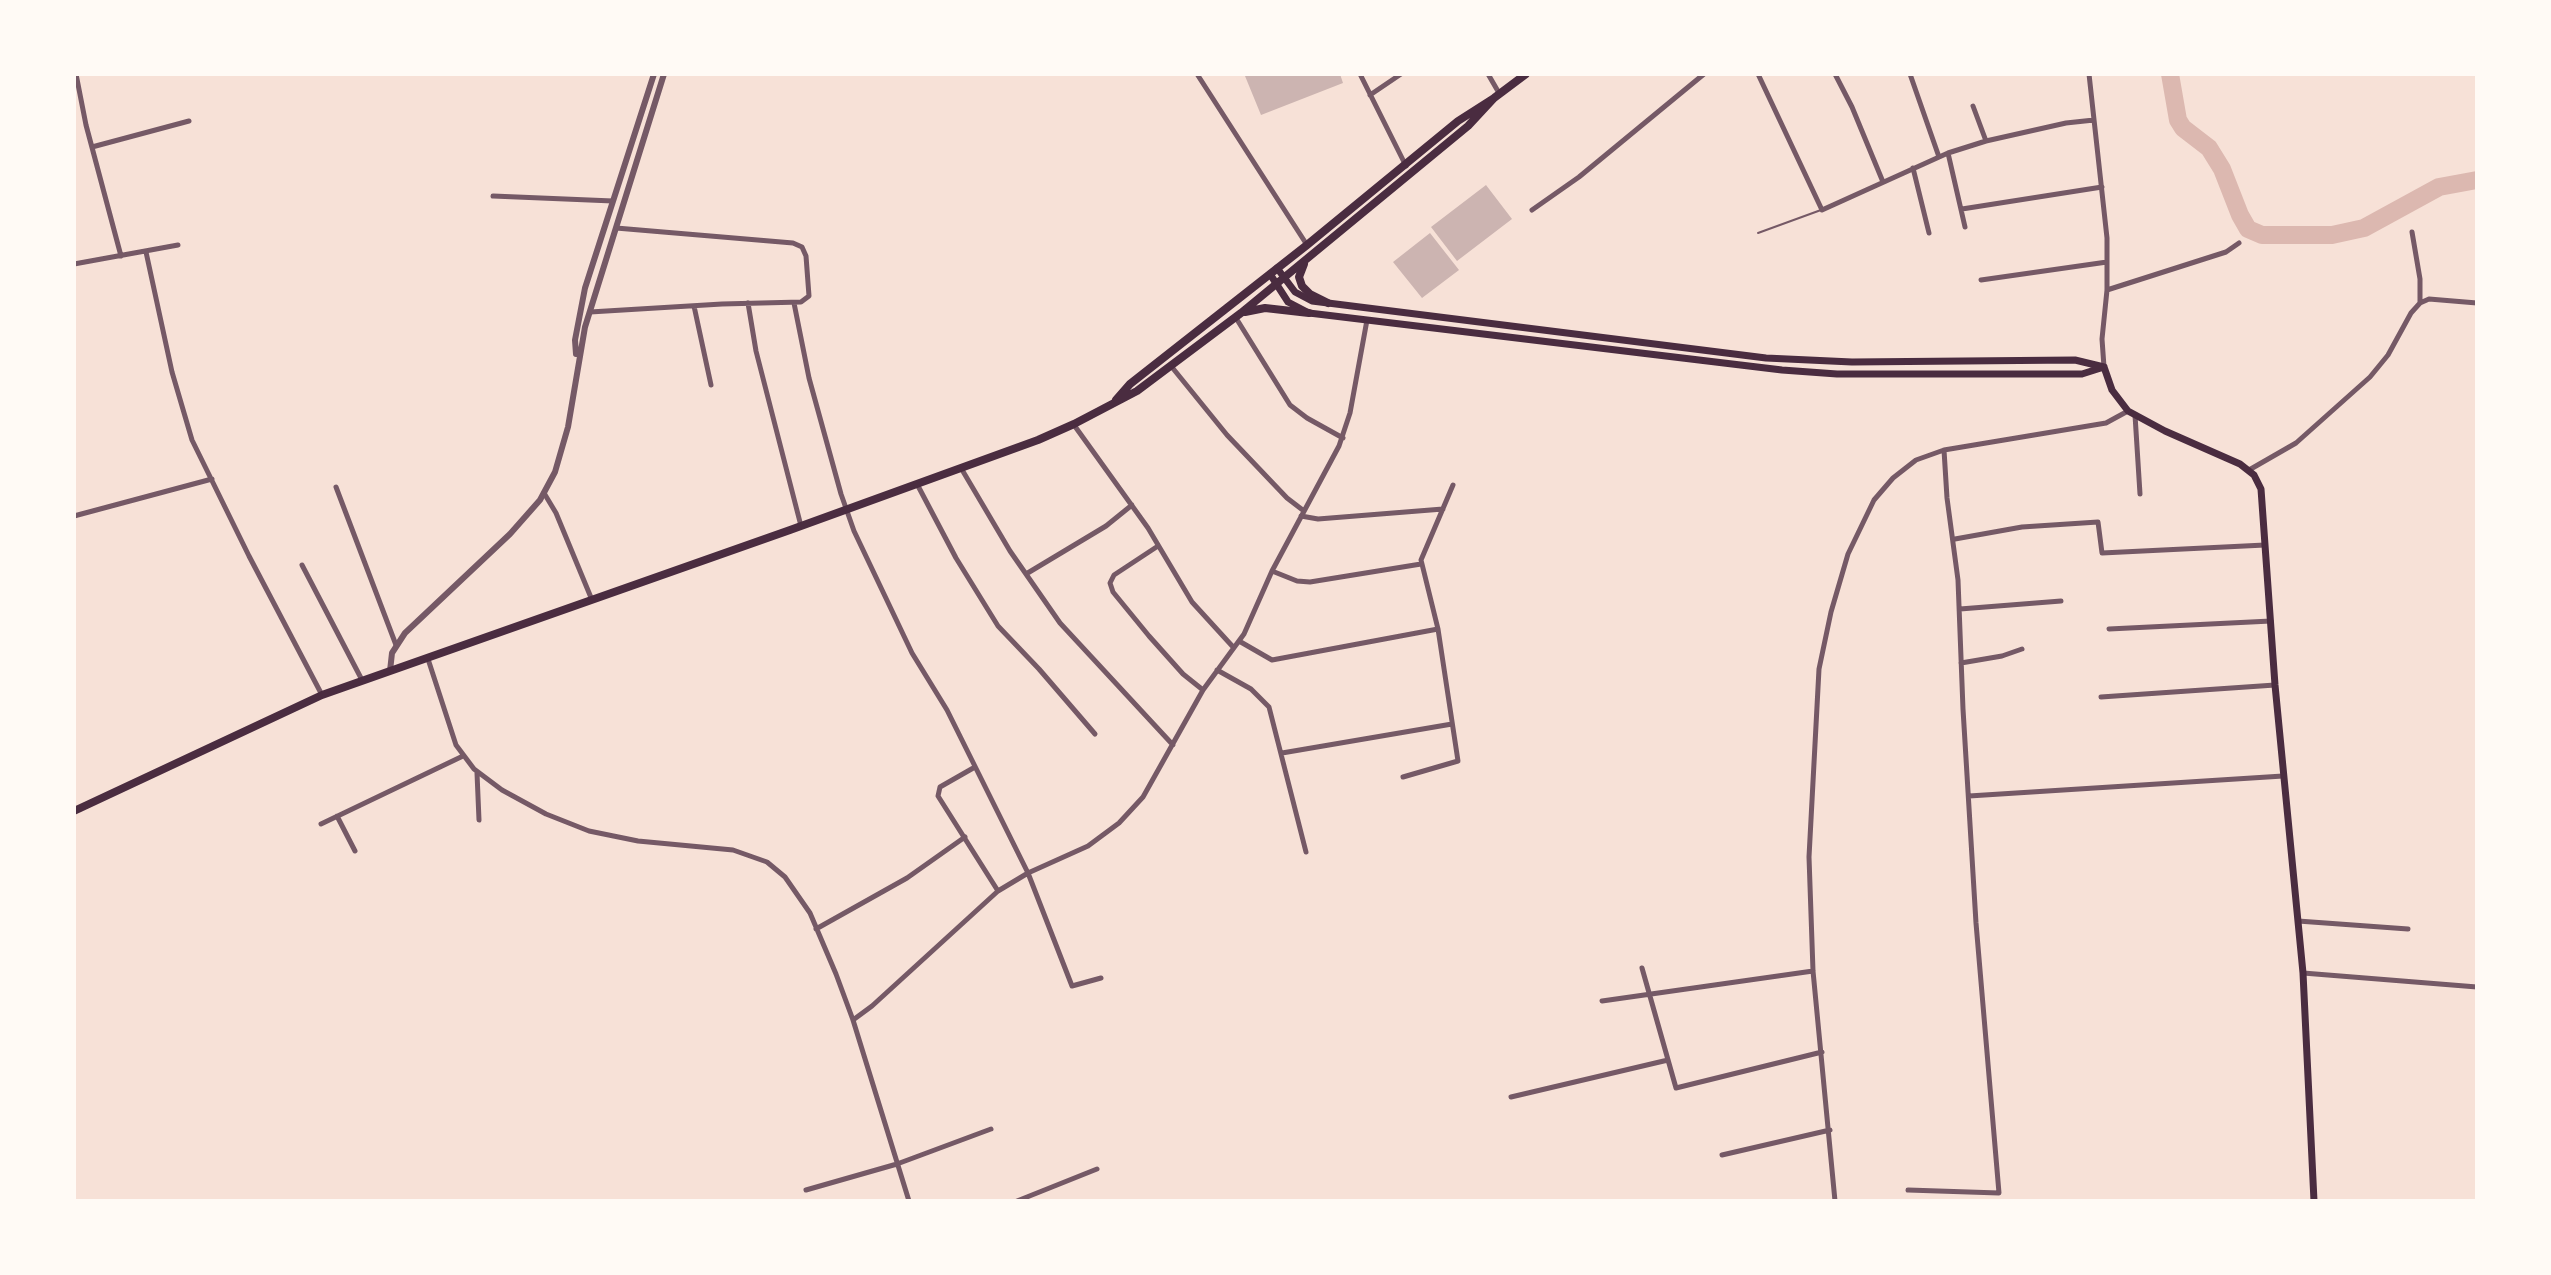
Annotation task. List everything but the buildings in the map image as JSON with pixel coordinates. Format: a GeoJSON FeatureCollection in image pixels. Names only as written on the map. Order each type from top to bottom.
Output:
{"type":"FeatureCollection","features":[{"type":"Feature","properties":{"kind":"main road"},"geometry":{"type":"LineString","coordinates":[[1116,401],[1130,384],[1475,108],[1526,74]]}},
{"type":"Feature","properties":{"kind":"main road"},"geometry":{"type":"LineString","coordinates":[[74,811],[322,695],[801,526],[1074,424],[1137,391],[1238,315],[1481,115],[1497,96]]}},
{"type":"Feature","properties":{"kind":"main road"},"geometry":{"type":"LineString","coordinates":[[1308,257],[1300,271],[1300,283],[1310,294],[1328,303]]}},
{"type":"Feature","properties":{"kind":"main road"},"geometry":{"type":"LineString","coordinates":[[1274,271],[1288,302],[1309,313]]}},
{"type":"Feature","properties":{"kind":"main road"},"geometry":{"type":"LineString","coordinates":[[1279,280],[1303,298],[1328,303],[1766,358],[1864,362],[2075,360],[2104,367]]}},
{"type":"Feature","properties":{"kind":"main road"},"geometry":{"type":"LineString","coordinates":[[1238,315],[1265,308],[1809,372],[2075,374],[2104,367]]}},
{"type":"Feature","properties":{"kind":"main road"},"geometry":{"type":"LineString","coordinates":[[2104,367],[2112,390],[2132,413],[2249,470],[2257,479],[2263,496],[2275,685],[2303,973],[2314,1201]]}},
{"type":"Feature","properties":{"kind":"street"},"geometry":{"type":"LineString","coordinates":[[76,74],[121,256]]}},
{"type":"Feature","properties":{"kind":"street"},"geometry":{"type":"LineString","coordinates":[[577,362],[575,340],[585,288],[654,74]]}},
{"type":"Feature","properties":{"kind":"street"},"geometry":{"type":"LineString","coordinates":[[390,671],[389,662],[405,633],[510,534],[544,493],[555,472],[590,312],[664,74]]}},
{"type":"Feature","properties":{"kind":"street"},"geometry":{"type":"LineString","coordinates":[[1197,74],[1307,245]]}},
{"type":"Feature","properties":{"kind":"street"},"geometry":{"type":"LineString","coordinates":[[1360,74],[1410,173]]}},
{"type":"Feature","properties":{"kind":"street"},"geometry":{"type":"LineString","coordinates":[[1370,95],[1401,74]]}},
{"type":"Feature","properties":{"kind":"street"},"geometry":{"type":"LineString","coordinates":[[1488,74],[1497,96]]}},
{"type":"Feature","properties":{"kind":"street"},"geometry":{"type":"LineString","coordinates":[[1532,210],[1579,177],[1704,74]]}},
{"type":"Feature","properties":{"kind":"street"},"geometry":{"type":"LineString","coordinates":[[1758,74],[1822,210],[1948,153],[2054,125],[2094,120]]}},
{"type":"Feature","properties":{"kind":"street"},"geometry":{"type":"LineString","coordinates":[[1835,74],[1883,182]]}},
{"type":"Feature","properties":{"kind":"street"},"geometry":{"type":"LineString","coordinates":[[1910,74],[1939,157]]}},
{"type":"Feature","properties":{"kind":"street"},"geometry":{"type":"LineString","coordinates":[[2089,74],[2107,262],[2102,339],[2104,367]]}},
{"type":"Feature","properties":{"kind":"street"},"geometry":{"type":"LineString","coordinates":[[1973,106],[1986,141]]}},
{"type":"Feature","properties":{"kind":"street"},"geometry":{"type":"LineString","coordinates":[[92,147],[189,121]]}},
{"type":"Feature","properties":{"kind":"street"},"geometry":{"type":"LineString","coordinates":[[1948,153],[1965,227]]}},
{"type":"Feature","properties":{"kind":"street"},"geometry":{"type":"LineString","coordinates":[[1913,168],[1929,233]]}},
{"type":"Feature","properties":{"kind":"street"},"geometry":{"type":"LineString","coordinates":[[1962,209],[2102,187]]}},
{"type":"Feature","properties":{"kind":"street"},"geometry":{"type":"LineString","coordinates":[[493,196],[613,201]]}},
{"type":"Feature","properties":{"kind":"street"},"geometry":{"type":"LineString","coordinates":[[590,312],[807,300],[806,256],[802,247],[793,243],[616,228]]}},
{"type":"Feature","properties":{"kind":"street"},"geometry":{"type":"LineString","coordinates":[[2412,232],[2420,279],[2420,303]]}},
{"type":"Feature","properties":{"kind":"street"},"geometry":{"type":"LineString","coordinates":[[2107,290],[2226,252],[2239,243]]}},
{"type":"Feature","properties":{"kind":"street"},"geometry":{"type":"LineString","coordinates":[[74,264],[178,245]]}},
{"type":"Feature","properties":{"kind":"street"},"geometry":{"type":"LineString","coordinates":[[146,252],[183,416],[249,556],[322,695]]}},
{"type":"Feature","properties":{"kind":"street"},"geometry":{"type":"LineString","coordinates":[[1981,280],[2107,262]]}},
{"type":"Feature","properties":{"kind":"street"},"geometry":{"type":"LineString","coordinates":[[2249,470],[2296,443],[2370,377],[2388,355],[2411,313],[2420,303],[2429,299],[2477,303]]}},
{"type":"Feature","properties":{"kind":"street"},"geometry":{"type":"LineString","coordinates":[[748,303],[779,445],[801,526]]}},
{"type":"Feature","properties":{"kind":"street"},"geometry":{"type":"LineString","coordinates":[[751,319],[763,303]]}},
{"type":"Feature","properties":{"kind":"street"},"geometry":{"type":"LineString","coordinates":[[794,303],[809,378],[845,509],[912,653],[947,710],[1028,873],[1072,986],[1101,978]]}},
{"type":"Feature","properties":{"kind":"street"},"geometry":{"type":"LineString","coordinates":[[694,306],[711,385]]}},
{"type":"Feature","properties":{"kind":"street"},"geometry":{"type":"LineString","coordinates":[[1238,315],[1261,362],[1293,408],[1343,438]]}},
{"type":"Feature","properties":{"kind":"street"},"geometry":{"type":"LineString","coordinates":[[853,1020],[998,891],[1028,873],[1073,854],[1119,823],[1146,793],[1203,690],[1239,641],[1272,571],[1343,438],[1367,320]]}},
{"type":"Feature","properties":{"kind":"street"},"geometry":{"type":"LineString","coordinates":[[1171,366],[1235,444],[1302,514],[1318,519],[1444,509]]}},
{"type":"Feature","properties":{"kind":"street"},"geometry":{"type":"LineString","coordinates":[[1835,1201],[1813,971],[1809,857],[1820,659],[1848,554],[1874,500],[1893,478],[1916,460],[1944,450],[2098,425],[2132,413],[2140,494]]}},
{"type":"Feature","properties":{"kind":"street"},"geometry":{"type":"LineString","coordinates":[[1074,424],[1132,505],[1192,602],[1234,648]]}},
{"type":"Feature","properties":{"kind":"street"},"geometry":{"type":"LineString","coordinates":[[1908,1190],[1999,1193],[1976,923],[1955,539],[1947,498],[1944,450]]}},
{"type":"Feature","properties":{"kind":"street"},"geometry":{"type":"LineString","coordinates":[[961,468],[1025,574],[1075,640],[1173,745]]}},
{"type":"Feature","properties":{"kind":"street"},"geometry":{"type":"LineString","coordinates":[[74,516],[212,479]]}},
{"type":"Feature","properties":{"kind":"street"},"geometry":{"type":"LineString","coordinates":[[917,483],[956,558],[998,626],[1095,734]]}},
{"type":"Feature","properties":{"kind":"street"},"geometry":{"type":"LineString","coordinates":[[1403,777],[1458,761],[1438,629],[1421,564],[1453,485]]}},
{"type":"Feature","properties":{"kind":"street"},"geometry":{"type":"LineString","coordinates":[[336,487],[396,645]]}},
{"type":"Feature","properties":{"kind":"street"},"geometry":{"type":"LineString","coordinates":[[544,493],[556,513],[592,600]]}},
{"type":"Feature","properties":{"kind":"street"},"geometry":{"type":"LineString","coordinates":[[1025,574],[1106,526],[1132,505]]}},
{"type":"Feature","properties":{"kind":"street"},"geometry":{"type":"LineString","coordinates":[[1955,539],[2022,527],[2098,522],[2102,553],[2266,545]]}},
{"type":"Feature","properties":{"kind":"street"},"geometry":{"type":"LineString","coordinates":[[1158,546],[1114,575],[1110,583],[1113,592],[1149,636],[1183,674],[1203,690]]}},
{"type":"Feature","properties":{"kind":"street"},"geometry":{"type":"LineString","coordinates":[[1272,571],[1297,581],[1310,582],[1421,564]]}},
{"type":"Feature","properties":{"kind":"street"},"geometry":{"type":"LineString","coordinates":[[302,565],[362,680]]}},
{"type":"Feature","properties":{"kind":"street"},"geometry":{"type":"LineString","coordinates":[[1960,609],[2061,601]]}},
{"type":"Feature","properties":{"kind":"street"},"geometry":{"type":"LineString","coordinates":[[2109,629],[2271,621]]}},
{"type":"Feature","properties":{"kind":"street"},"geometry":{"type":"LineString","coordinates":[[1239,641],[1272,660],[1438,629]]}},
{"type":"Feature","properties":{"kind":"street"},"geometry":{"type":"LineString","coordinates":[[1961,663],[2022,649]]}},
{"type":"Feature","properties":{"kind":"street"},"geometry":{"type":"LineString","coordinates":[[427,658],[449,729],[463,756],[477,772],[528,806],[589,831],[638,841],[721,848],[761,859],[778,870],[792,885],[816,929],[853,1020],[909,1201]]}},
{"type":"Feature","properties":{"kind":"street"},"geometry":{"type":"LineString","coordinates":[[1217,670],[1265,700],[1274,718],[1306,852]]}},
{"type":"Feature","properties":{"kind":"street"},"geometry":{"type":"LineString","coordinates":[[2101,697],[2275,685]]}},
{"type":"Feature","properties":{"kind":"street"},"geometry":{"type":"LineString","coordinates":[[1282,753],[1452,724]]}},
{"type":"Feature","properties":{"kind":"street"},"geometry":{"type":"LineString","coordinates":[[321,824],[463,756]]}},
{"type":"Feature","properties":{"kind":"street"},"geometry":{"type":"LineString","coordinates":[[975,767],[945,783],[938,796],[998,891]]}},
{"type":"Feature","properties":{"kind":"street"},"geometry":{"type":"LineString","coordinates":[[477,772],[479,820]]}},
{"type":"Feature","properties":{"kind":"street"},"geometry":{"type":"LineString","coordinates":[[1969,796],[2283,776]]}},
{"type":"Feature","properties":{"kind":"street"},"geometry":{"type":"LineString","coordinates":[[337,816],[355,851]]}},
{"type":"Feature","properties":{"kind":"street"},"geometry":{"type":"LineString","coordinates":[[816,929],[907,878],[965,837]]}},
{"type":"Feature","properties":{"kind":"street"},"geometry":{"type":"LineString","coordinates":[[2298,921],[2408,929]]}},
{"type":"Feature","properties":{"kind":"street"},"geometry":{"type":"LineString","coordinates":[[1642,968],[1676,1088],[1822,1052]]}},
{"type":"Feature","properties":{"kind":"street"},"geometry":{"type":"LineString","coordinates":[[1602,1001],[1813,971]]}},
{"type":"Feature","properties":{"kind":"street"},"geometry":{"type":"LineString","coordinates":[[2303,973],[2477,987]]}},
{"type":"Feature","properties":{"kind":"street"},"geometry":{"type":"LineString","coordinates":[[1511,1097],[1668,1060]]}},
{"type":"Feature","properties":{"kind":"street"},"geometry":{"type":"LineString","coordinates":[[806,1190],[897,1164],[991,1129]]}},
{"type":"Feature","properties":{"kind":"street"},"geometry":{"type":"LineString","coordinates":[[1722,1155],[1830,1130]]}},
{"type":"Feature","properties":{"kind":"street"},"geometry":{"type":"LineString","coordinates":[[1017,1201],[1097,1169]]}},
{"type":"Feature","properties":{"kind":"lane"},"geometry":{"type":"LineString","coordinates":[[1758,233],[1822,210]]}},
{"type":"Feature","properties":{"kind":"waterway"},"geometry":{"type":"LineString","coordinates":[[2170,74],[2178,120],[2183,128],[2209,148],[2222,169],[2248,229],[2262,235],[2332,235],[2364,228],[2439,187],[2477,180]]}}]}
